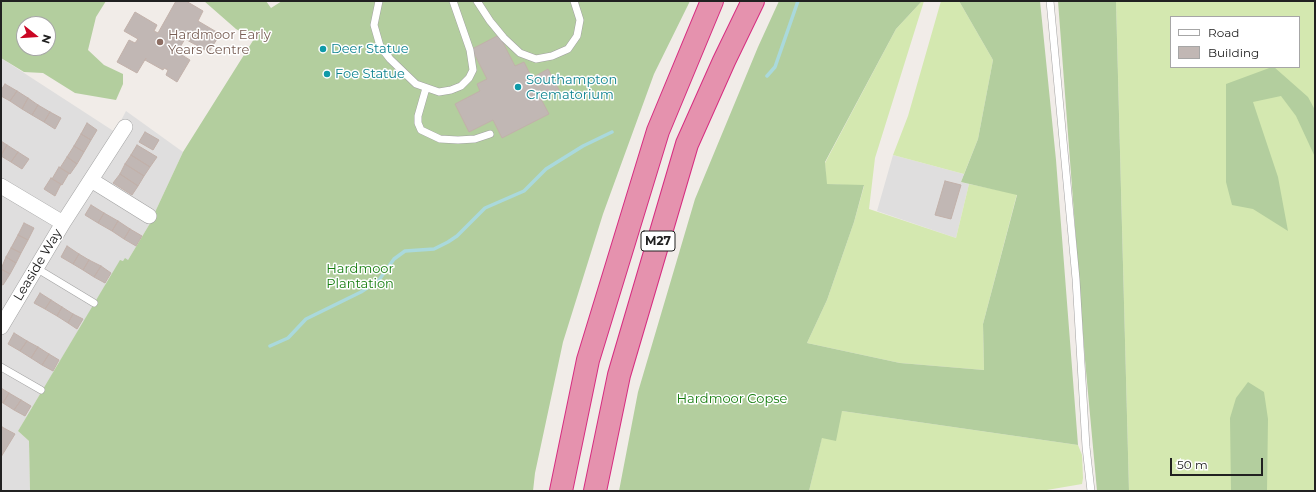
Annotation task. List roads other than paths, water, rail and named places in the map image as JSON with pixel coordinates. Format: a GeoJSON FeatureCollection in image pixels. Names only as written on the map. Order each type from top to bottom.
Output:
{"type":"FeatureCollection","features":[{"type":"Feature","properties":{"kind":"highway","name":"M27"},"geometry":{"type":"LineString","coordinates":[[595,491],[619,375],[687,144],[753,1]]}},
{"type":"Feature","properties":{"kind":"highway","name":"M27"},"geometry":{"type":"LineString","coordinates":[[561,491],[588,360],[658,132],[711,3]]}},
{"type":"Feature","properties":{"kind":"street","name":"Leaside Way"},"geometry":{"type":"LineString","coordinates":[[1,327],[63,223],[125,127]]}},
{"type":"Feature","properties":{"kind":"street"},"geometry":{"type":"LineString","coordinates":[[91,180],[149,216]]}},
{"type":"Feature","properties":{"kind":"street","name":"Leaside Way"},"geometry":{"type":"LineString","coordinates":[[1,186],[63,223]]}},
{"type":"Feature","properties":{"kind":"lane"},"geometry":{"type":"LineString","coordinates":[[379,1],[374,25],[380,46],[390,59],[416,84],[439,92],[451,90],[469,78],[473,70],[470,50],[453,1]]}},
{"type":"Feature","properties":{"kind":"lane"},"geometry":{"type":"LineString","coordinates":[[477,1],[490,22],[504,38],[520,53],[536,59],[552,56],[568,49],[578,36],[580,20],[577,6],[574,1]]}},
{"type":"Feature","properties":{"kind":"lane"},"geometry":{"type":"LineString","coordinates":[[1050,1],[1076,279],[1086,447],[1091,491]]}},
{"type":"Feature","properties":{"kind":"lane"},"geometry":{"type":"LineString","coordinates":[[426,88],[418,116],[418,123],[421,130],[440,139],[475,139],[490,134]]}},
{"type":"Feature","properties":{"kind":"lane"},"geometry":{"type":"LineString","coordinates":[[36,268],[94,303]]}},
{"type":"Feature","properties":{"kind":"lane"},"geometry":{"type":"LineString","coordinates":[[1,367],[41,390]]}},
{"type":"Feature","properties":{"kind":"waterway"},"geometry":{"type":"LineString","coordinates":[[767,76],[775,67],[798,1]]}},
{"type":"Feature","properties":{"kind":"waterway"},"geometry":{"type":"LineString","coordinates":[[270,346],[288,338],[306,319],[361,292],[379,280],[394,259],[405,251],[434,249],[448,242],[457,236],[485,208],[524,191],[546,169],[583,146],[612,132]]}},
{"type":"Feature","properties":{"kind":"place","name":"Hardmoor Early Years Centre"},"geometry":{"type":"Point","coordinates":[160,42]}},
{"type":"Feature","properties":{"kind":"place","name":"Deer Statue"},"geometry":{"type":"Point","coordinates":[323,49]}},
{"type":"Feature","properties":{"kind":"place","name":"Foe Statue"},"geometry":{"type":"Point","coordinates":[327,74]}},
{"type":"Feature","properties":{"kind":"place","name":"Southampton Crematorium"},"geometry":{"type":"Point","coordinates":[518,87]}},
{"type":"Feature","properties":{"kind":"park label","name":"Hardmoor Plantation"},"geometry":{"type":"Point","coordinates":[360,276]}},
{"type":"Feature","properties":{"kind":"park label","name":"Hardmoor Copse"},"geometry":{"type":"Point","coordinates":[732,399]}}]}
